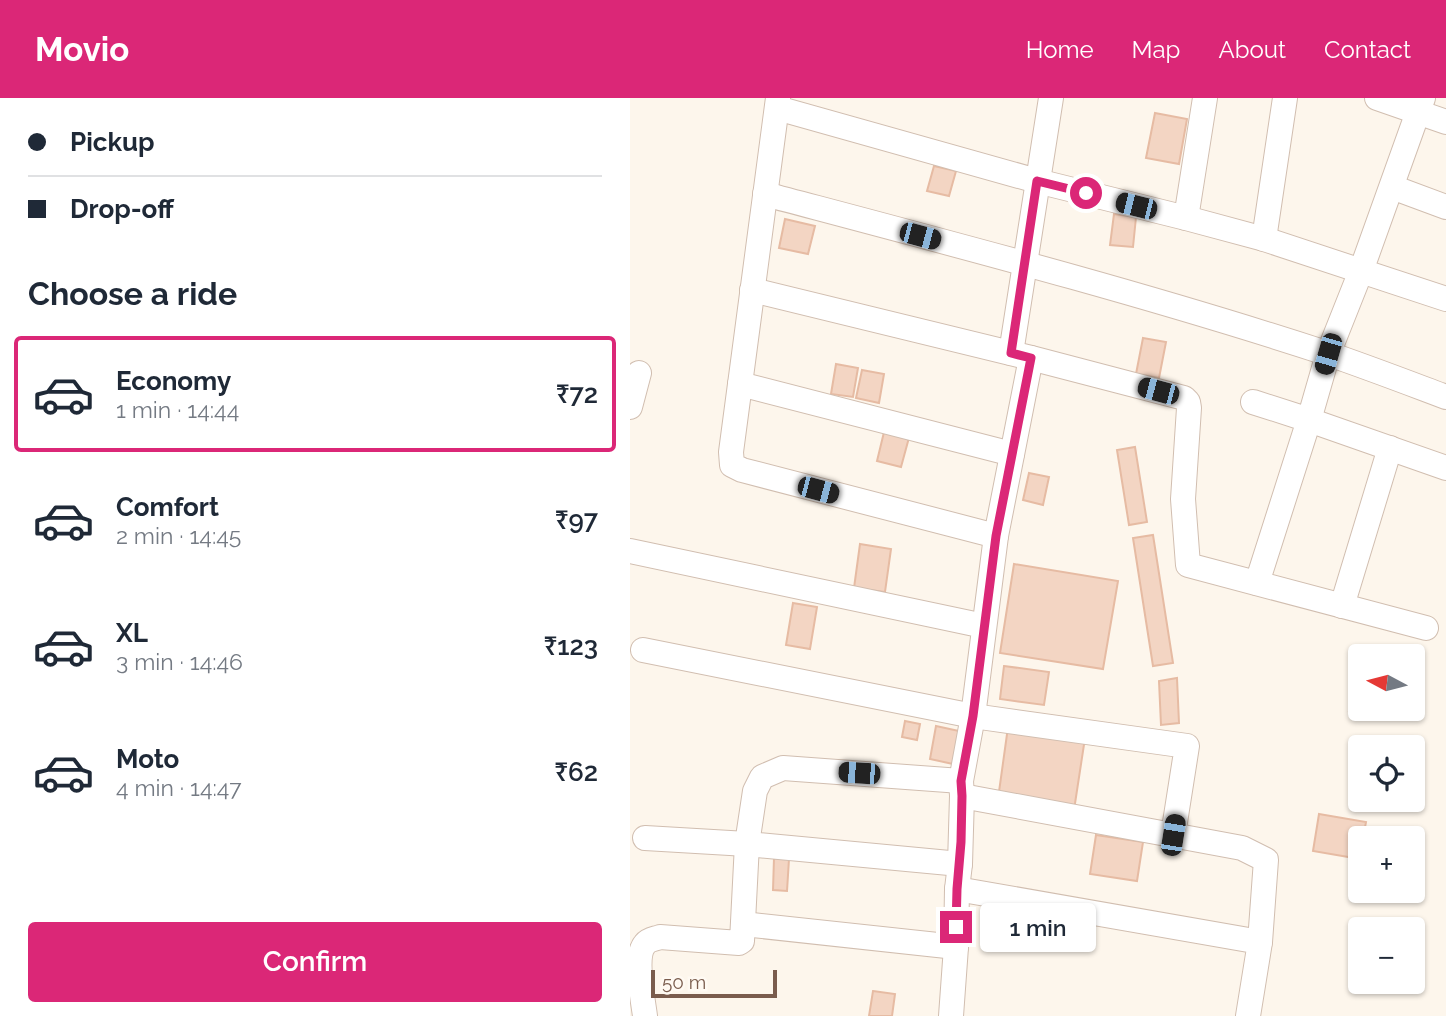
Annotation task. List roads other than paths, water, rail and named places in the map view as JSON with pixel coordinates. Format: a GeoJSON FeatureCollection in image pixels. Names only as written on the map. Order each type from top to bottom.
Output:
{"type":"FeatureCollection","features":[{"type":"Feature","properties":{"kind":"street"},"geometry":{"type":"LineString","coordinates":[[1186,218],[1205,98]]}},
{"type":"Feature","properties":{"kind":"street"},"geometry":{"type":"LineString","coordinates":[[1264,239],[1285,98]]}},
{"type":"Feature","properties":{"kind":"street"},"geometry":{"type":"LineString","coordinates":[[1377,98],[1421,106],[1446,122]]}},
{"type":"Feature","properties":{"kind":"street"},"geometry":{"type":"LineString","coordinates":[[951,1016],[962,789],[996,536],[1012,454],[1021,356],[1024,263],[1037,181],[1045,99]]}},
{"type":"Feature","properties":{"kind":"street"},"geometry":{"type":"LineString","coordinates":[[996,536],[742,470],[732,465],[731,452],[777,103],[1037,181],[1264,239],[1446,299]]}},
{"type":"Feature","properties":{"kind":"street"},"geometry":{"type":"LineString","coordinates":[[1257,583],[1328,354],[1421,106]]}},
{"type":"Feature","properties":{"kind":"street"},"geometry":{"type":"LineString","coordinates":[[1392,187],[1446,207]]}},
{"type":"Feature","properties":{"kind":"street"},"geometry":{"type":"LineString","coordinates":[[765,194],[1024,263],[1187,310],[1328,354],[1446,397]]}},
{"type":"Feature","properties":{"kind":"street"},"geometry":{"type":"LineString","coordinates":[[752,290],[1184,398],[1189,408],[1183,499],[1187,562],[1192,566],[1426,628]]}},
{"type":"Feature","properties":{"kind":"street"},"geometry":{"type":"LineString","coordinates":[[630,407],[639,373]]}},
{"type":"Feature","properties":{"kind":"street"},"geometry":{"type":"LineString","coordinates":[[740,384],[1012,454]]}},
{"type":"Feature","properties":{"kind":"street"},"geometry":{"type":"LineString","coordinates":[[1253,402],[1446,468]]}},
{"type":"Feature","properties":{"kind":"street"},"geometry":{"type":"LineString","coordinates":[[1342,606],[1390,448]]}},
{"type":"Feature","properties":{"kind":"street"},"geometry":{"type":"LineString","coordinates":[[630,551],[984,626]]}},
{"type":"Feature","properties":{"kind":"street"},"geometry":{"type":"LineString","coordinates":[[643,650],[973,716],[1187,747],[1173,835]]}},
{"type":"Feature","properties":{"kind":"street"},"geometry":{"type":"LineString","coordinates":[[645,1016],[635,965],[643,944],[660,937],[739,943],[742,941],[747,844],[755,791],[762,777],[783,768],[962,789],[1242,848],[1266,860],[1260,942],[1248,1016]]}},
{"type":"Feature","properties":{"kind":"street"},"geometry":{"type":"LineString","coordinates":[[645,838],[747,844],[960,864]]}},
{"type":"Feature","properties":{"kind":"street"},"geometry":{"type":"LineString","coordinates":[[957,889],[1260,942]]}},
{"type":"Feature","properties":{"kind":"street"},"geometry":{"type":"LineString","coordinates":[[743,924],[956,947]]}}]}
